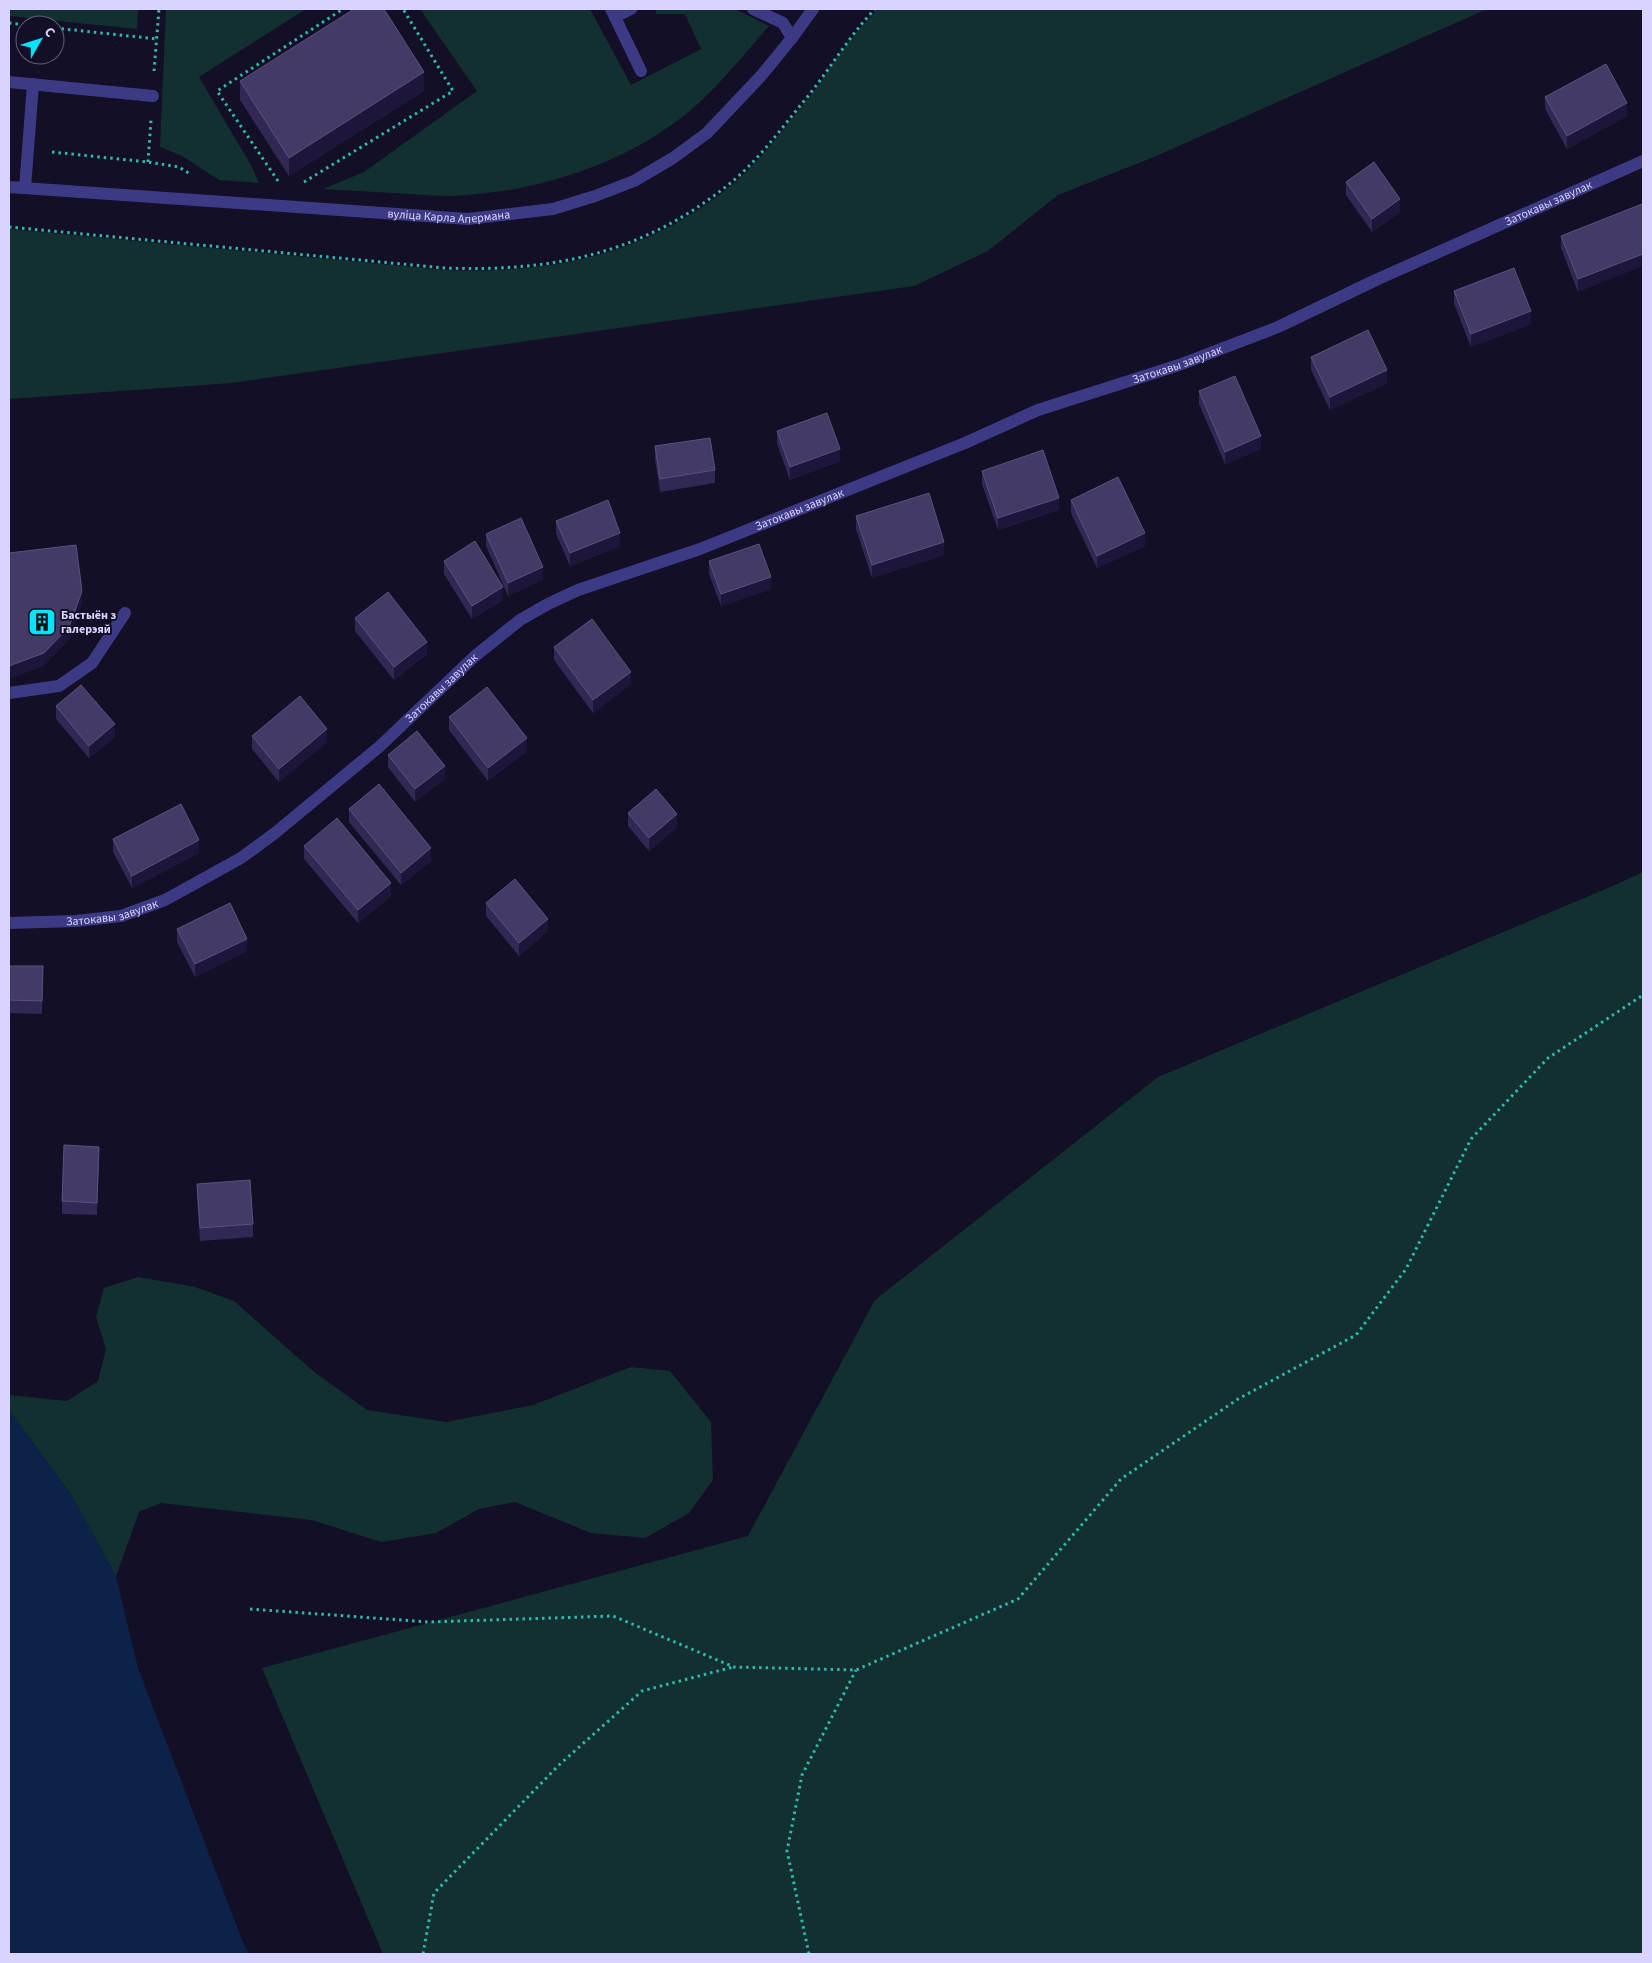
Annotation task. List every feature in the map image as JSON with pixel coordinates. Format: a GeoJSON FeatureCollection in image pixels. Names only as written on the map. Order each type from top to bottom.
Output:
{"type":"FeatureCollection","features":[{"type":"Feature","properties":{"kind":"street"},"geometry":{"type":"LineString","coordinates":[[631,9],[613,13],[641,70]]}},
{"type":"Feature","properties":{"kind":"street"},"geometry":{"type":"LineString","coordinates":[[753,9],[783,23],[792,38]]}},
{"type":"Feature","properties":{"kind":"street","name":"вуліца Карла Апермана"},"geometry":{"type":"LineString","coordinates":[[9,187],[468,219],[553,209],[634,181],[672,158],[707,133],[731,110],[792,38],[813,9]]}},
{"type":"Feature","properties":{"kind":"street"},"geometry":{"type":"LineString","coordinates":[[9,82],[153,96]]}},
{"type":"Feature","properties":{"kind":"street"},"geometry":{"type":"LineString","coordinates":[[25,188],[32,84]]}},
{"type":"Feature","properties":{"kind":"street","name":"Затокавы завулак"},"geometry":{"type":"LineString","coordinates":[[9,923],[121,916],[165,900],[241,858],[275,833],[379,747],[475,656],[520,620],[578,590],[718,542],[964,443],[1038,410],[1179,365],[1278,326],[1387,275],[1643,161]]}},
{"type":"Feature","properties":{"kind":"street"},"geometry":{"type":"LineString","coordinates":[[9,693],[59,686],[92,663],[125,614]]}},
{"type":"Feature","properties":{"kind":"path"},"geometry":{"type":"LineString","coordinates":[[286,206],[286,193],[217,91],[343,9]]}},
{"type":"Feature","properties":{"kind":"path"},"geometry":{"type":"LineString","coordinates":[[286,193],[453,91],[403,9]]}},
{"type":"Feature","properties":{"kind":"path"},"geometry":{"type":"LineString","coordinates":[[65,29],[157,39]]}},
{"type":"Feature","properties":{"kind":"path"},"geometry":{"type":"LineString","coordinates":[[28,150],[148,162],[179,167],[194,176]]}},
{"type":"Feature","properties":{"kind":"path"},"geometry":{"type":"LineString","coordinates":[[423,1954],[434,1892],[566,1759],[642,1691],[734,1667],[856,1670],[1018,1599],[1121,1479],[1238,1399],[1356,1335],[1406,1269],[1471,1140],[1548,1058],[1643,995]]}},
{"type":"Feature","properties":{"kind":"path"},"geometry":{"type":"LineString","coordinates":[[250,1609],[430,1622],[614,1616],[734,1667]]}},
{"type":"Feature","properties":{"kind":"path"},"geometry":{"type":"LineString","coordinates":[[809,1954],[787,1852],[802,1775],[856,1670]]}},
{"type":"Feature","properties":{"kind":"green space"},"geometry":{"type":"Polygon","coordinates":[[[9,9],[138,9],[137,29],[65,22],[65,15],[9,16],[9,9]]]}},
{"type":"Feature","properties":{"kind":"green space"},"geometry":{"type":"Polygon","coordinates":[[[166,9],[306,9],[199,77],[252,167],[259,183],[219,180],[182,156],[160,147],[166,9]]]}},
{"type":"Feature","properties":{"kind":"green space"},"geometry":{"type":"Polygon","coordinates":[[[420,9],[590,9],[631,85],[701,49],[685,14],[656,14],[656,9],[735,9],[769,26],[722,80],[691,110],[666,129],[638,146],[579,172],[547,182],[483,194],[452,196],[323,189],[364,172],[477,91],[420,9]]]}},
{"type":"Feature","properties":{"kind":"green space"},"geometry":{"type":"Polygon","coordinates":[[[878,9],[1487,9],[1154,157],[1058,195],[988,251],[914,286],[232,383],[9,399],[9,229],[445,270],[521,268],[558,264],[594,256],[629,245],[663,230],[696,211],[740,178],[773,143],[816,89],[848,42],[878,9]]]}},
{"type":"Feature","properties":{"kind":"green space"},"geometry":{"type":"Polygon","coordinates":[[[1643,872],[1643,1954],[383,1954],[262,1668],[748,1536],[875,1300],[1158,1077],[1643,872]]]}},
{"type":"Feature","properties":{"kind":"green space"},"geometry":{"type":"Polygon","coordinates":[[[138,1277],[195,1287],[234,1301],[313,1371],[367,1410],[446,1422],[533,1405],[631,1367],[670,1371],[711,1422],[713,1480],[689,1513],[645,1538],[591,1533],[515,1502],[479,1509],[436,1533],[381,1542],[312,1520],[161,1503],[139,1512],[116,1576],[72,1496],[9,1410],[9,1395],[67,1401],[98,1381],[106,1349],[96,1317],[104,1288],[138,1277]]]}},
{"type":"Feature","properties":{"kind":"water"},"geometry":{"type":"Polygon","coordinates":[[[9,1410],[72,1496],[116,1576],[138,1668],[249,1954],[9,1954],[9,1410]]]}},
{"type":"Feature","properties":{"kind":"building"},"geometry":{"type":"Polygon","coordinates":[[[354,9],[384,9],[424,72],[289,158],[240,81],[354,9]]]}},
{"type":"Feature","properties":{"kind":"building"},"geometry":{"type":"Polygon","coordinates":[[[1606,64],[1627,103],[1567,136],[1545,97],[1606,64]]]}},
{"type":"Feature","properties":{"kind":"building"},"geometry":{"type":"Polygon","coordinates":[[[1374,162],[1400,199],[1372,219],[1346,182],[1374,162]]]}},
{"type":"Feature","properties":{"kind":"building"},"geometry":{"type":"Polygon","coordinates":[[[1642,204],[1643,254],[1578,279],[1561,236],[1642,204]]]}},
{"type":"Feature","properties":{"kind":"building"},"geometry":{"type":"Polygon","coordinates":[[[1514,268],[1531,311],[1471,334],[1454,291],[1514,268]]]}},
{"type":"Feature","properties":{"kind":"building"},"geometry":{"type":"Polygon","coordinates":[[[1368,330],[1387,370],[1330,397],[1311,357],[1368,330]]]}},
{"type":"Feature","properties":{"kind":"building"},"geometry":{"type":"Polygon","coordinates":[[[1235,376],[1261,436],[1225,452],[1199,391],[1235,376]]]}},
{"type":"Feature","properties":{"kind":"building"},"geometry":{"type":"Polygon","coordinates":[[[827,413],[840,449],[790,467],[777,431],[827,413]]]}},
{"type":"Feature","properties":{"kind":"building"},"geometry":{"type":"Polygon","coordinates":[[[710,438],[715,470],[660,479],[655,446],[710,438]]]}},
{"type":"Feature","properties":{"kind":"building"},"geometry":{"type":"Polygon","coordinates":[[[1043,450],[1059,498],[998,518],[982,471],[1043,450]]]}},
{"type":"Feature","properties":{"kind":"building"},"geometry":{"type":"Polygon","coordinates":[[[1118,477],[1145,533],[1097,556],[1071,500],[1118,477]]]}},
{"type":"Feature","properties":{"kind":"building"},"geometry":{"type":"Polygon","coordinates":[[[929,493],[944,542],[872,565],[856,516],[929,493]]]}},
{"type":"Feature","properties":{"kind":"building"},"geometry":{"type":"Polygon","coordinates":[[[608,500],[620,533],[570,553],[556,521],[608,500]]]}},
{"type":"Feature","properties":{"kind":"building"},"geometry":{"type":"Polygon","coordinates":[[[521,518],[543,567],[508,583],[486,534],[521,518]]]}},
{"type":"Feature","properties":{"kind":"building"},"geometry":{"type":"Polygon","coordinates":[[[475,541],[503,587],[472,606],[444,561],[475,541]]]}},
{"type":"Feature","properties":{"kind":"building"},"geometry":{"type":"Polygon","coordinates":[[[759,544],[771,577],[721,594],[709,561],[759,544]]]}},
{"type":"Feature","properties":{"kind":"building","name":"Бастыён з галерэяй"},"geometry":{"type":"Polygon","coordinates":[[[76,545],[82,591],[69,627],[44,653],[9,666],[9,553],[76,545]]]}},
{"type":"Feature","properties":{"kind":"building"},"geometry":{"type":"Polygon","coordinates":[[[388,592],[427,642],[394,667],[355,618],[388,592]]]}},
{"type":"Feature","properties":{"kind":"building"},"geometry":{"type":"Polygon","coordinates":[[[592,619],[631,672],[593,700],[554,647],[592,619]]]}},
{"type":"Feature","properties":{"kind":"building"},"geometry":{"type":"Polygon","coordinates":[[[81,685],[115,724],[89,746],[56,706],[81,685]]]}},
{"type":"Feature","properties":{"kind":"building"},"geometry":{"type":"Polygon","coordinates":[[[487,687],[527,738],[488,768],[449,717],[487,687]]]}},
{"type":"Feature","properties":{"kind":"building"},"geometry":{"type":"Polygon","coordinates":[[[300,696],[327,729],[279,769],[252,736],[300,696]]]}},
{"type":"Feature","properties":{"kind":"building"},"geometry":{"type":"Polygon","coordinates":[[[417,731],[445,766],[415,789],[388,755],[417,731]]]}},
{"type":"Feature","properties":{"kind":"building"},"geometry":{"type":"Polygon","coordinates":[[[379,784],[431,848],[401,873],[349,809],[379,784]]]}},
{"type":"Feature","properties":{"kind":"building"},"geometry":{"type":"Polygon","coordinates":[[[656,789],[677,814],[649,838],[628,813],[656,789]]]}},
{"type":"Feature","properties":{"kind":"building"},"geometry":{"type":"Polygon","coordinates":[[[181,804],[199,840],[132,876],[113,839],[181,804]]]}},
{"type":"Feature","properties":{"kind":"building"},"geometry":{"type":"Polygon","coordinates":[[[337,818],[391,883],[358,910],[304,846],[337,818]]]}},
{"type":"Feature","properties":{"kind":"building"},"geometry":{"type":"Polygon","coordinates":[[[515,879],[548,919],[519,943],[486,903],[515,879]]]}},
{"type":"Feature","properties":{"kind":"building"},"geometry":{"type":"Polygon","coordinates":[[[230,903],[247,939],[195,964],[177,929],[230,903]]]}},
{"type":"Feature","properties":{"kind":"building"},"geometry":{"type":"Polygon","coordinates":[[[9,966],[43,966],[42,1001],[9,1000],[9,966]]]}},
{"type":"Feature","properties":{"kind":"building"},"geometry":{"type":"Polygon","coordinates":[[[64,1145],[99,1147],[97,1203],[62,1201],[64,1145]]]}},
{"type":"Feature","properties":{"kind":"building"},"geometry":{"type":"Polygon","coordinates":[[[250,1180],[253,1224],[200,1228],[197,1184],[250,1180]]]}},
{"type":"Feature","properties":{"kind":"place","name":"Бастыён з галерэяй"},"geometry":{"type":"Point","coordinates":[42,622]}}]}
